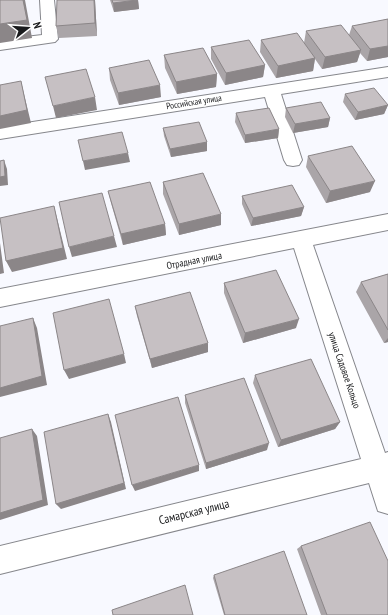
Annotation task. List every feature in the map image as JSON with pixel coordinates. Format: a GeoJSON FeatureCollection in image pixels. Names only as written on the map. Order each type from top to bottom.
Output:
{"type":"FeatureCollection","features":[{"type":"Feature","properties":{"kind":"street"},"geometry":{"type":"LineString","coordinates":[[0,45],[50,39],[47,0]]}},
{"type":"Feature","properties":{"kind":"street","name":"Российская улица"},"geometry":{"type":"LineString","coordinates":[[0,134],[388,72]]}},
{"type":"Feature","properties":{"kind":"street"},"geometry":{"type":"LineString","coordinates":[[271,90],[293,160]]}},
{"type":"Feature","properties":{"kind":"street","name":"Отрадная улица"},"geometry":{"type":"LineString","coordinates":[[0,298],[388,222]]}},
{"type":"Feature","properties":{"kind":"street","name":"улица Садовое Кольцо"},"geometry":{"type":"LineString","coordinates":[[301,239],[383,466],[388,501]]}},
{"type":"Feature","properties":{"kind":"street","name":"Самарская улица"},"geometry":{"type":"LineString","coordinates":[[0,560],[383,466]]}},
{"type":"Feature","properties":{"kind":"building"},"geometry":{"type":"Polygon","coordinates":[[[0,0],[23,0],[27,20],[0,24],[0,0]]]}},
{"type":"Feature","properties":{"kind":"building"},"geometry":{"type":"Polygon","coordinates":[[[57,0],[94,0],[95,23],[56,26],[57,0]]]}},
{"type":"Feature","properties":{"kind":"building"},"geometry":{"type":"Polygon","coordinates":[[[112,0],[137,0],[113,3],[112,0]]]}},
{"type":"Feature","properties":{"kind":"building"},"geometry":{"type":"Polygon","coordinates":[[[388,19],[388,46],[370,49],[352,26],[388,19]]]}},
{"type":"Feature","properties":{"kind":"building"},"geometry":{"type":"Polygon","coordinates":[[[341,25],[361,50],[325,57],[306,31],[341,25]]]}},
{"type":"Feature","properties":{"kind":"building"},"geometry":{"type":"Polygon","coordinates":[[[297,33],[315,58],[278,66],[261,40],[297,33]]]}},
{"type":"Feature","properties":{"kind":"building"},"geometry":{"type":"Polygon","coordinates":[[[249,40],[265,65],[226,73],[211,47],[249,40]]]}},
{"type":"Feature","properties":{"kind":"building"},"geometry":{"type":"Polygon","coordinates":[[[203,48],[217,74],[176,82],[164,55],[203,48]]]}},
{"type":"Feature","properties":{"kind":"building"},"geometry":{"type":"Polygon","coordinates":[[[149,60],[160,85],[118,93],[109,68],[149,60]]]}},
{"type":"Feature","properties":{"kind":"building"},"geometry":{"type":"Polygon","coordinates":[[[86,69],[95,97],[53,106],[45,77],[86,69]]]}},
{"type":"Feature","properties":{"kind":"building"},"geometry":{"type":"Polygon","coordinates":[[[21,81],[27,110],[0,116],[0,85],[21,81]]]}},
{"type":"Feature","properties":{"kind":"building"},"geometry":{"type":"Polygon","coordinates":[[[374,88],[388,105],[358,112],[345,94],[374,88]]]}},
{"type":"Feature","properties":{"kind":"building"},"geometry":{"type":"Polygon","coordinates":[[[321,102],[330,118],[295,124],[286,108],[321,102]]]}},
{"type":"Feature","properties":{"kind":"building"},"geometry":{"type":"Polygon","coordinates":[[[269,108],[279,129],[245,135],[236,113],[269,108]]]}},
{"type":"Feature","properties":{"kind":"building"},"geometry":{"type":"Polygon","coordinates":[[[199,122],[207,142],[170,149],[163,128],[199,122]]]}},
{"type":"Feature","properties":{"kind":"building"},"geometry":{"type":"Polygon","coordinates":[[[122,132],[128,153],[83,161],[78,140],[122,132]]]}},
{"type":"Feature","properties":{"kind":"building"},"geometry":{"type":"Polygon","coordinates":[[[352,146],[375,181],[330,191],[308,156],[352,146]]]}},
{"type":"Feature","properties":{"kind":"building"},"geometry":{"type":"Polygon","coordinates":[[[4,160],[5,176],[0,177],[0,161],[4,160]]]}},
{"type":"Feature","properties":{"kind":"building"},"geometry":{"type":"Polygon","coordinates":[[[203,173],[221,214],[179,224],[163,182],[203,173]]]}},
{"type":"Feature","properties":{"kind":"building"},"geometry":{"type":"Polygon","coordinates":[[[150,182],[165,224],[121,234],[108,191],[150,182]]]}},
{"type":"Feature","properties":{"kind":"building"},"geometry":{"type":"Polygon","coordinates":[[[292,185],[304,207],[253,218],[242,196],[292,185]]]}},
{"type":"Feature","properties":{"kind":"building"},"geometry":{"type":"Polygon","coordinates":[[[102,193],[114,236],[69,247],[59,202],[102,193]]]}},
{"type":"Feature","properties":{"kind":"building"},"geometry":{"type":"Polygon","coordinates":[[[54,206],[63,248],[6,261],[0,218],[54,206]]]}},
{"type":"Feature","properties":{"kind":"building"},"geometry":{"type":"Polygon","coordinates":[[[276,270],[299,319],[245,333],[224,283],[276,270]]]}},
{"type":"Feature","properties":{"kind":"building"},"geometry":{"type":"Polygon","coordinates":[[[388,274],[388,330],[361,282],[388,274]]]}},
{"type":"Feature","properties":{"kind":"building"},"geometry":{"type":"Polygon","coordinates":[[[190,292],[208,343],[150,359],[135,306],[190,292]]]}},
{"type":"Feature","properties":{"kind":"building"},"geometry":{"type":"Polygon","coordinates":[[[109,299],[124,354],[64,370],[53,313],[109,299]]]}},
{"type":"Feature","properties":{"kind":"building"},"geometry":{"type":"Polygon","coordinates":[[[33,318],[42,376],[0,388],[0,326],[33,318]]]}},
{"type":"Feature","properties":{"kind":"building"},"geometry":{"type":"Polygon","coordinates":[[[311,359],[340,422],[281,440],[255,375],[311,359]]]}},
{"type":"Feature","properties":{"kind":"building"},"geometry":{"type":"Polygon","coordinates":[[[244,378],[269,443],[206,463],[185,395],[244,378]]]}},
{"type":"Feature","properties":{"kind":"building"},"geometry":{"type":"Polygon","coordinates":[[[178,397],[199,465],[132,485],[115,415],[178,397]]]}},
{"type":"Feature","properties":{"kind":"building"},"geometry":{"type":"Polygon","coordinates":[[[108,414],[124,483],[56,504],[44,432],[108,414]]]}},
{"type":"Feature","properties":{"kind":"building"},"geometry":{"type":"Polygon","coordinates":[[[32,429],[43,500],[0,513],[0,438],[32,429]]]}},
{"type":"Feature","properties":{"kind":"building"},"geometry":{"type":"Polygon","coordinates":[[[370,522],[388,561],[388,615],[327,615],[301,546],[370,522]]]}},
{"type":"Feature","properties":{"kind":"building"},"geometry":{"type":"Polygon","coordinates":[[[284,551],[307,615],[225,615],[214,575],[284,551]]]}},
{"type":"Feature","properties":{"kind":"building"},"geometry":{"type":"Polygon","coordinates":[[[185,585],[193,615],[113,615],[112,610],[185,585]]]}}]}
